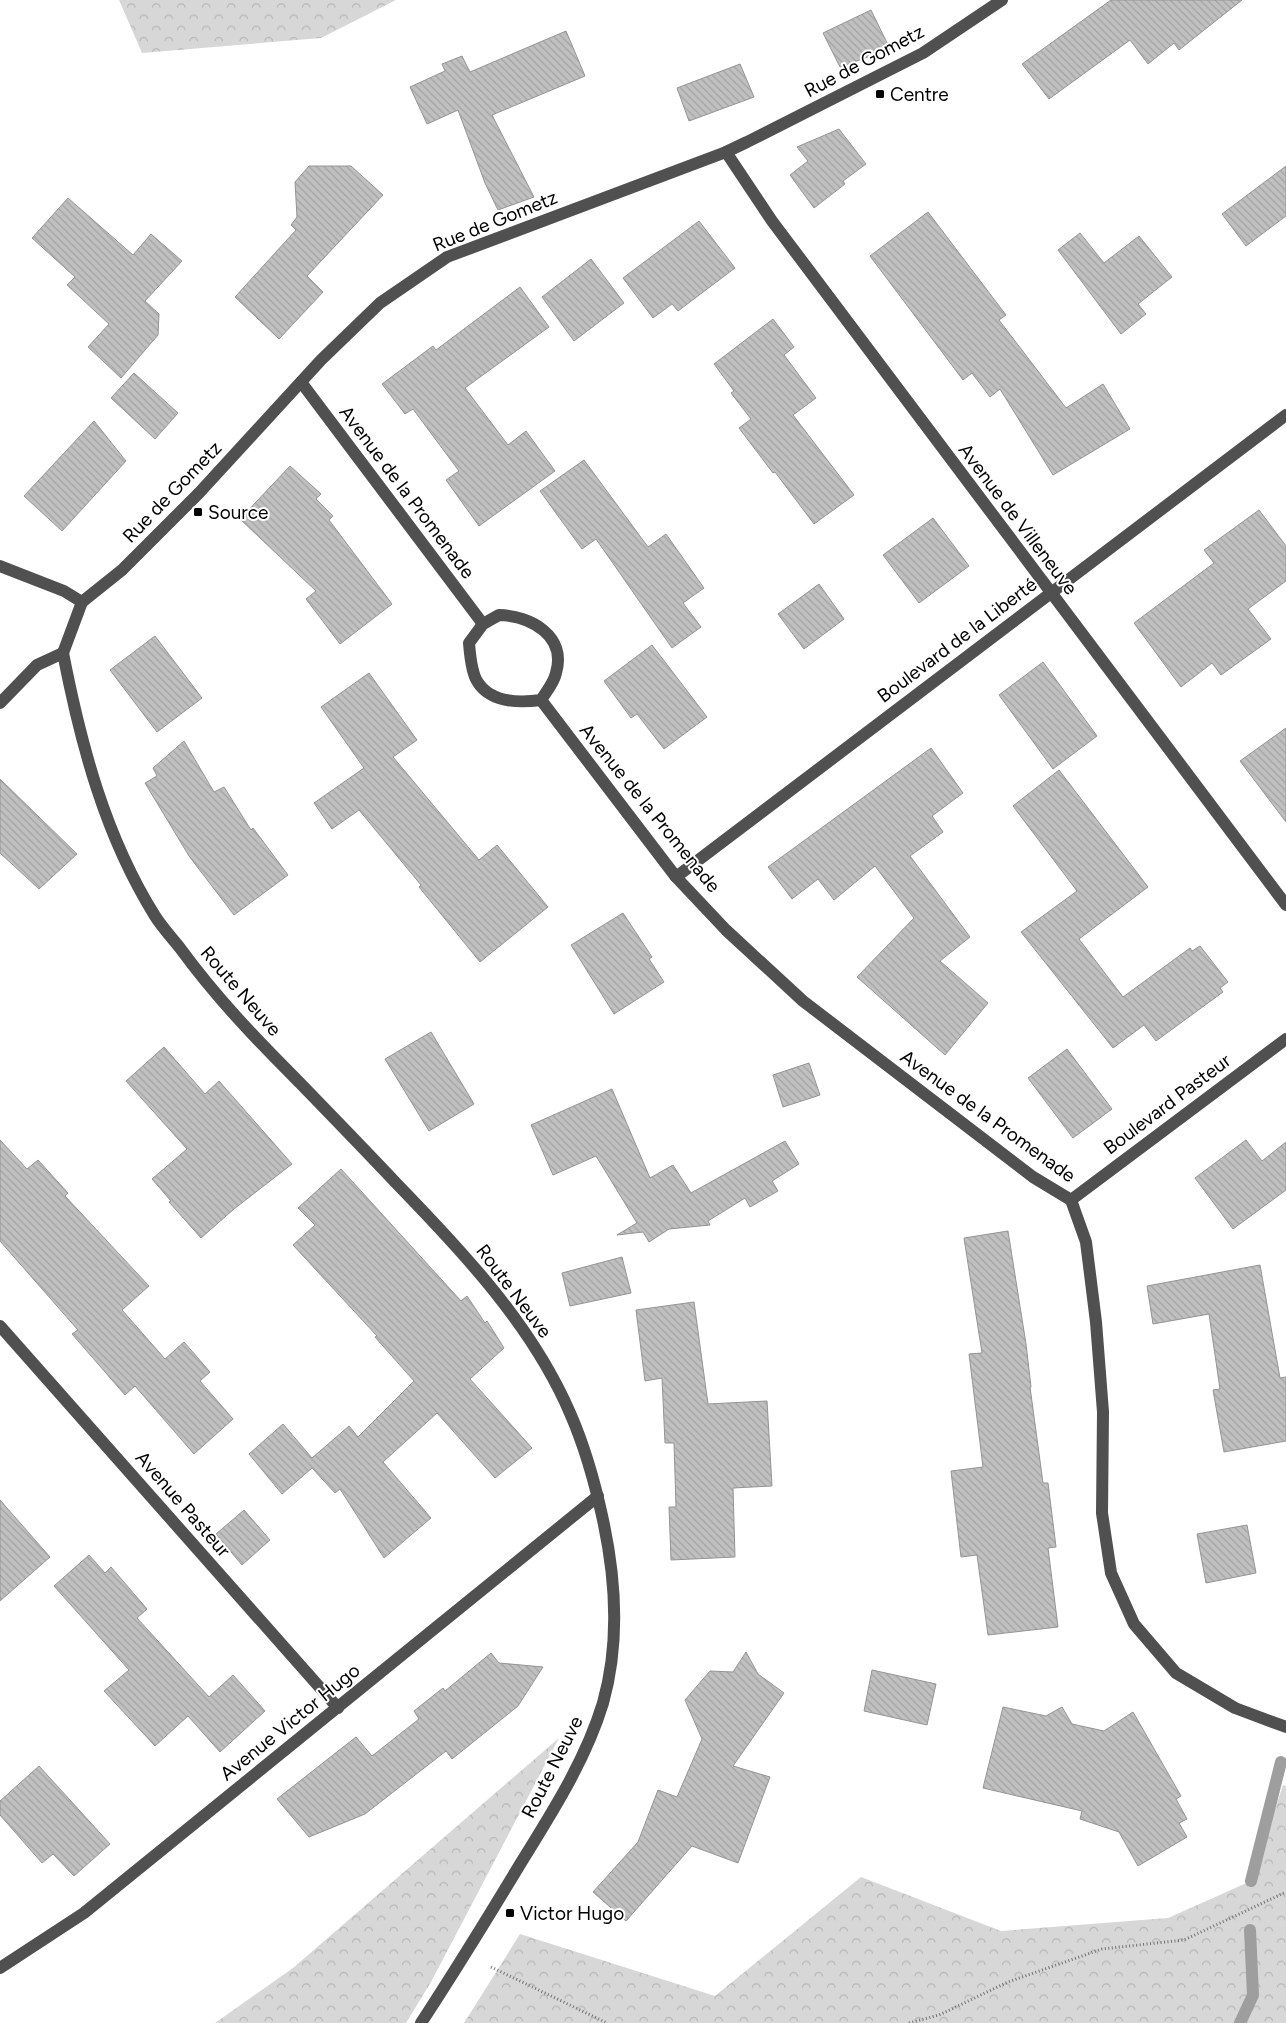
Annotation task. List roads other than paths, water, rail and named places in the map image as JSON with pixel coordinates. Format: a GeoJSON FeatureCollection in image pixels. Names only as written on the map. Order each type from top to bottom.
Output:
{"type":"FeatureCollection","features":[{"type":"Feature","properties":{"kind":"street","name":"Rue de Gometz"},"geometry":{"type":"LineString","coordinates":[[82,602],[122,570],[199,493],[301,382],[380,302],[447,257],[726,152],[923,53],[1002,0]]}},
{"type":"Feature","properties":{"kind":"street","name":"Avenue de Villeneuve"},"geometry":{"type":"LineString","coordinates":[[726,152],[772,221],[1286,905]]}},
{"type":"Feature","properties":{"kind":"street","name":"Avenue de la Promenade"},"geometry":{"type":"LineString","coordinates":[[301,382],[483,624]]}},
{"type":"Feature","properties":{"kind":"street","name":"Boulevard de la Liberté"},"geometry":{"type":"LineString","coordinates":[[676,877],[1286,415]]}},
{"type":"Feature","properties":{"kind":"street"},"geometry":{"type":"LineString","coordinates":[[0,566],[64,591],[82,602],[63,653],[37,665],[0,704]]}},
{"type":"Feature","properties":{"kind":"street"},"geometry":{"type":"LineString","coordinates":[[499,615],[515,616],[533,622],[549,635],[559,653],[556,674],[541,700],[523,702],[492,696],[477,681],[469,643],[483,624],[499,615]]}},
{"type":"Feature","properties":{"kind":"street","name":"Route Neuve"},"geometry":{"type":"LineString","coordinates":[[63,653],[74,709],[93,779],[119,848],[156,917],[201,977],[253,1036],[427,1214],[475,1267],[510,1312],[544,1363],[570,1411],[587,1456],[598,1496],[608,1545],[615,1596],[612,1649],[604,1700],[589,1744],[560,1801],[421,2023]]}},
{"type":"Feature","properties":{"kind":"street","name":"Avenue de la Promenade"},"geometry":{"type":"LineString","coordinates":[[541,700],[676,877],[726,930],[802,1001],[1033,1177],[1072,1200],[1086,1242],[1096,1322],[1103,1412],[1102,1513],[1111,1573],[1134,1624],[1176,1673],[1235,1708],[1286,1727]]}},
{"type":"Feature","properties":{"kind":"street","name":"Boulevard Pasteur"},"geometry":{"type":"LineString","coordinates":[[1072,1200],[1286,1039]]}},
{"type":"Feature","properties":{"kind":"street","name":"Avenue Pasteur"},"geometry":{"type":"LineString","coordinates":[[0,1326],[338,1708]]}},
{"type":"Feature","properties":{"kind":"street","name":"Avenue Victor Hugo"},"geometry":{"type":"LineString","coordinates":[[0,1966],[84,1913],[598,1496]]}},
{"type":"Feature","properties":{"kind":"waterway"},"geometry":{"type":"LineString","coordinates":[[1251,1881],[1281,1762]]}},
{"type":"Feature","properties":{"kind":"waterway"},"geometry":{"type":"LineString","coordinates":[[1240,2023],[1253,1995],[1250,1930]]}},
{"type":"Feature","properties":{"kind":"place","name":"Centre"},"geometry":{"type":"Point","coordinates":[880,94]}},
{"type":"Feature","properties":{"kind":"place","name":"Source"},"geometry":{"type":"Point","coordinates":[198,512]}},
{"type":"Feature","properties":{"kind":"place","name":"Victor Hugo"},"geometry":{"type":"Point","coordinates":[510,1913]}}]}
